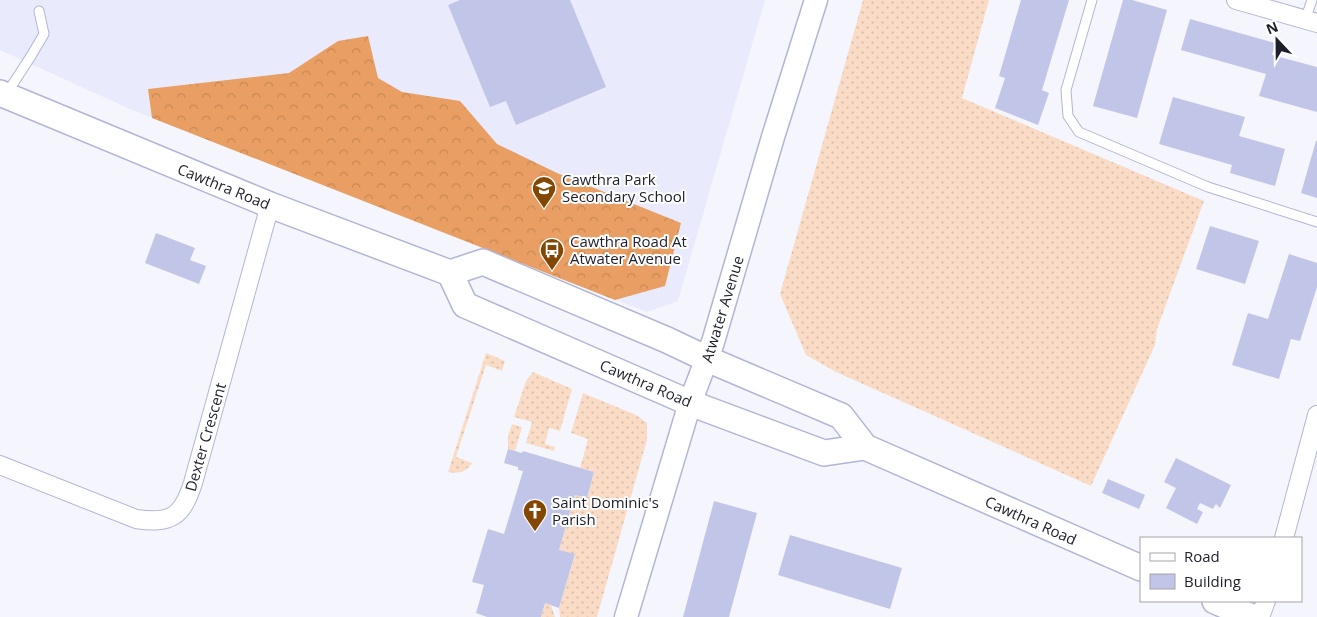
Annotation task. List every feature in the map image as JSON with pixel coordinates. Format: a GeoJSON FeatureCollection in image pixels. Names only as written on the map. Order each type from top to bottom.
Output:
{"type":"FeatureCollection","features":[{"type":"Feature","properties":{"kind":"main road","name":"Cawthra Road"},"geometry":{"type":"LineString","coordinates":[[3,94],[270,205],[450,273],[483,262],[841,416],[865,447],[1140,568]]}},
{"type":"Feature","properties":{"kind":"main road","name":"Cawthra Road"},"geometry":{"type":"LineString","coordinates":[[450,273],[465,305],[690,403],[824,453],[865,447]]}},
{"type":"Feature","properties":{"kind":"main road"},"geometry":{"type":"LineString","coordinates":[[1217,602],[1252,617]]}},
{"type":"Feature","properties":{"kind":"street","name":"Atwater Avenue"},"geometry":{"type":"LineString","coordinates":[[626,617],[690,403],[707,359],[816,0]]}},
{"type":"Feature","properties":{"kind":"street"},"geometry":{"type":"LineString","coordinates":[[1236,0],[1311,22]]}},
{"type":"Feature","properties":{"kind":"street","name":"Dexter Crescent"},"geometry":{"type":"LineString","coordinates":[[0,465],[136,520],[160,521],[173,516],[182,509],[193,482],[270,205]]}},
{"type":"Feature","properties":{"kind":"street"},"geometry":{"type":"LineString","coordinates":[[1284,537],[1317,415]]}},
{"type":"Feature","properties":{"kind":"street"},"geometry":{"type":"LineString","coordinates":[[1260,617],[1266,602]]}},
{"type":"Feature","properties":{"kind":"lane"},"geometry":{"type":"LineString","coordinates":[[1092,0],[1066,90],[1068,116],[1079,132],[1208,187],[1317,222]]}},
{"type":"Feature","properties":{"kind":"lane"},"geometry":{"type":"LineString","coordinates":[[1311,22],[1312,0]]}},
{"type":"Feature","properties":{"kind":"lane"},"geometry":{"type":"LineString","coordinates":[[3,94],[31,56],[44,34],[38,11]]}},
{"type":"Feature","properties":{"kind":"shaded area","name":"Cawthra Park Secondary School"},"geometry":{"type":"Polygon","coordinates":[[[0,0],[765,0],[678,301],[647,312],[132,110],[0,50],[0,0]]]}},
{"type":"Feature","properties":{"kind":"shaded area"},"geometry":{"type":"Polygon","coordinates":[[[863,0],[989,0],[962,98],[1204,201],[1157,329],[1155,345],[1091,486],[836,372],[806,355],[780,294],[863,0]]]}},
{"type":"Feature","properties":{"kind":"shaded area"},"geometry":{"type":"Polygon","coordinates":[[[486,353],[505,361],[502,371],[486,365],[456,457],[472,463],[462,472],[448,472],[486,353]]]}},
{"type":"Feature","properties":{"kind":"shaded area"},"geometry":{"type":"Polygon","coordinates":[[[533,372],[572,389],[560,431],[549,428],[545,444],[555,447],[554,451],[526,443],[532,422],[514,417],[526,381],[533,372]]]}},
{"type":"Feature","properties":{"kind":"shaded area"},"geometry":{"type":"Polygon","coordinates":[[[583,393],[636,415],[647,423],[647,440],[597,617],[560,617],[559,608],[575,555],[559,550],[575,495],[587,498],[594,472],[580,468],[588,439],[571,433],[583,393]]]}},
{"type":"Feature","properties":{"kind":"shaded area"},"geometry":{"type":"Polygon","coordinates":[[[512,424],[522,427],[515,451],[508,449],[508,436],[512,424]]]}},
{"type":"Feature","properties":{"kind":"shaded area"},"geometry":{"type":"Polygon","coordinates":[[[545,603],[551,605],[555,617],[541,617],[545,603]]]}},
{"type":"Feature","properties":{"kind":"green space"},"geometry":{"type":"Polygon","coordinates":[[[368,36],[378,78],[402,92],[460,101],[497,144],[557,173],[681,223],[665,286],[615,300],[152,118],[148,89],[289,73],[338,41],[368,36]]]}},
{"type":"Feature","properties":{"kind":"building"},"geometry":{"type":"Polygon","coordinates":[[[460,0],[570,0],[606,87],[516,125],[506,101],[490,107],[448,5],[460,0]]]}},
{"type":"Feature","properties":{"kind":"building"},"geometry":{"type":"Polygon","coordinates":[[[1021,0],[1069,0],[1042,90],[1049,93],[1038,125],[995,108],[1005,78],[999,76],[1021,0]]]}},
{"type":"Feature","properties":{"kind":"building"},"geometry":{"type":"Polygon","coordinates":[[[1123,0],[1132,0],[1167,10],[1137,118],[1093,106],[1123,0]]]}},
{"type":"Feature","properties":{"kind":"building"},"geometry":{"type":"Polygon","coordinates":[[[1190,19],[1275,43],[1272,55],[1317,67],[1317,112],[1259,96],[1266,74],[1181,50],[1190,19]]]}},
{"type":"Feature","properties":{"kind":"building"},"geometry":{"type":"Polygon","coordinates":[[[1173,97],[1245,117],[1239,136],[1285,149],[1275,186],[1230,173],[1232,165],[1159,144],[1173,97]]]}},
{"type":"Feature","properties":{"kind":"building"},"geometry":{"type":"Polygon","coordinates":[[[1317,141],[1317,198],[1301,193],[1317,141]]]}},
{"type":"Feature","properties":{"kind":"building"},"geometry":{"type":"Polygon","coordinates":[[[1210,226],[1259,241],[1245,284],[1196,269],[1210,226]]]}},
{"type":"Feature","properties":{"kind":"building"},"geometry":{"type":"Polygon","coordinates":[[[156,233],[195,248],[190,260],[206,266],[199,284],[145,263],[156,233]]]}},
{"type":"Feature","properties":{"kind":"building"},"geometry":{"type":"Polygon","coordinates":[[[1289,254],[1317,263],[1317,287],[1300,341],[1291,339],[1279,379],[1232,365],[1248,313],[1268,319],[1289,254]]]}},
{"type":"Feature","properties":{"kind":"building","name":"Saint Dominic's Parish"},"geometry":{"type":"Polygon","coordinates":[[[508,449],[522,453],[523,451],[594,472],[587,498],[575,495],[559,550],[575,554],[559,608],[545,603],[541,617],[487,617],[476,613],[484,585],[472,582],[488,529],[504,534],[523,471],[518,470],[518,467],[504,463],[508,449]]]}},
{"type":"Feature","properties":{"kind":"building"},"geometry":{"type":"Polygon","coordinates":[[[1176,458],[1231,485],[1220,508],[1216,504],[1213,509],[1200,503],[1197,509],[1203,512],[1197,524],[1166,508],[1176,488],[1164,482],[1176,458]]]}},
{"type":"Feature","properties":{"kind":"building"},"geometry":{"type":"Polygon","coordinates":[[[1108,479],[1145,495],[1139,509],[1102,493],[1108,479]]]}},
{"type":"Feature","properties":{"kind":"building"},"geometry":{"type":"Polygon","coordinates":[[[714,501],[757,513],[729,617],[683,617],[714,501]]]}},
{"type":"Feature","properties":{"kind":"building"},"geometry":{"type":"Polygon","coordinates":[[[790,535],[902,568],[890,609],[778,575],[790,535]]]}},
{"type":"Feature","properties":{"kind":"place","name":"Cawthra Park Secondary School"},"geometry":{"type":"Point","coordinates":[544,209]}},
{"type":"Feature","properties":{"kind":"place","name":"Cawthra Road At Atwater Avenue"},"geometry":{"type":"Point","coordinates":[552,271]}},
{"type":"Feature","properties":{"kind":"place","name":"Saint Dominic's Parish"},"geometry":{"type":"Point","coordinates":[535,532]}}]}
